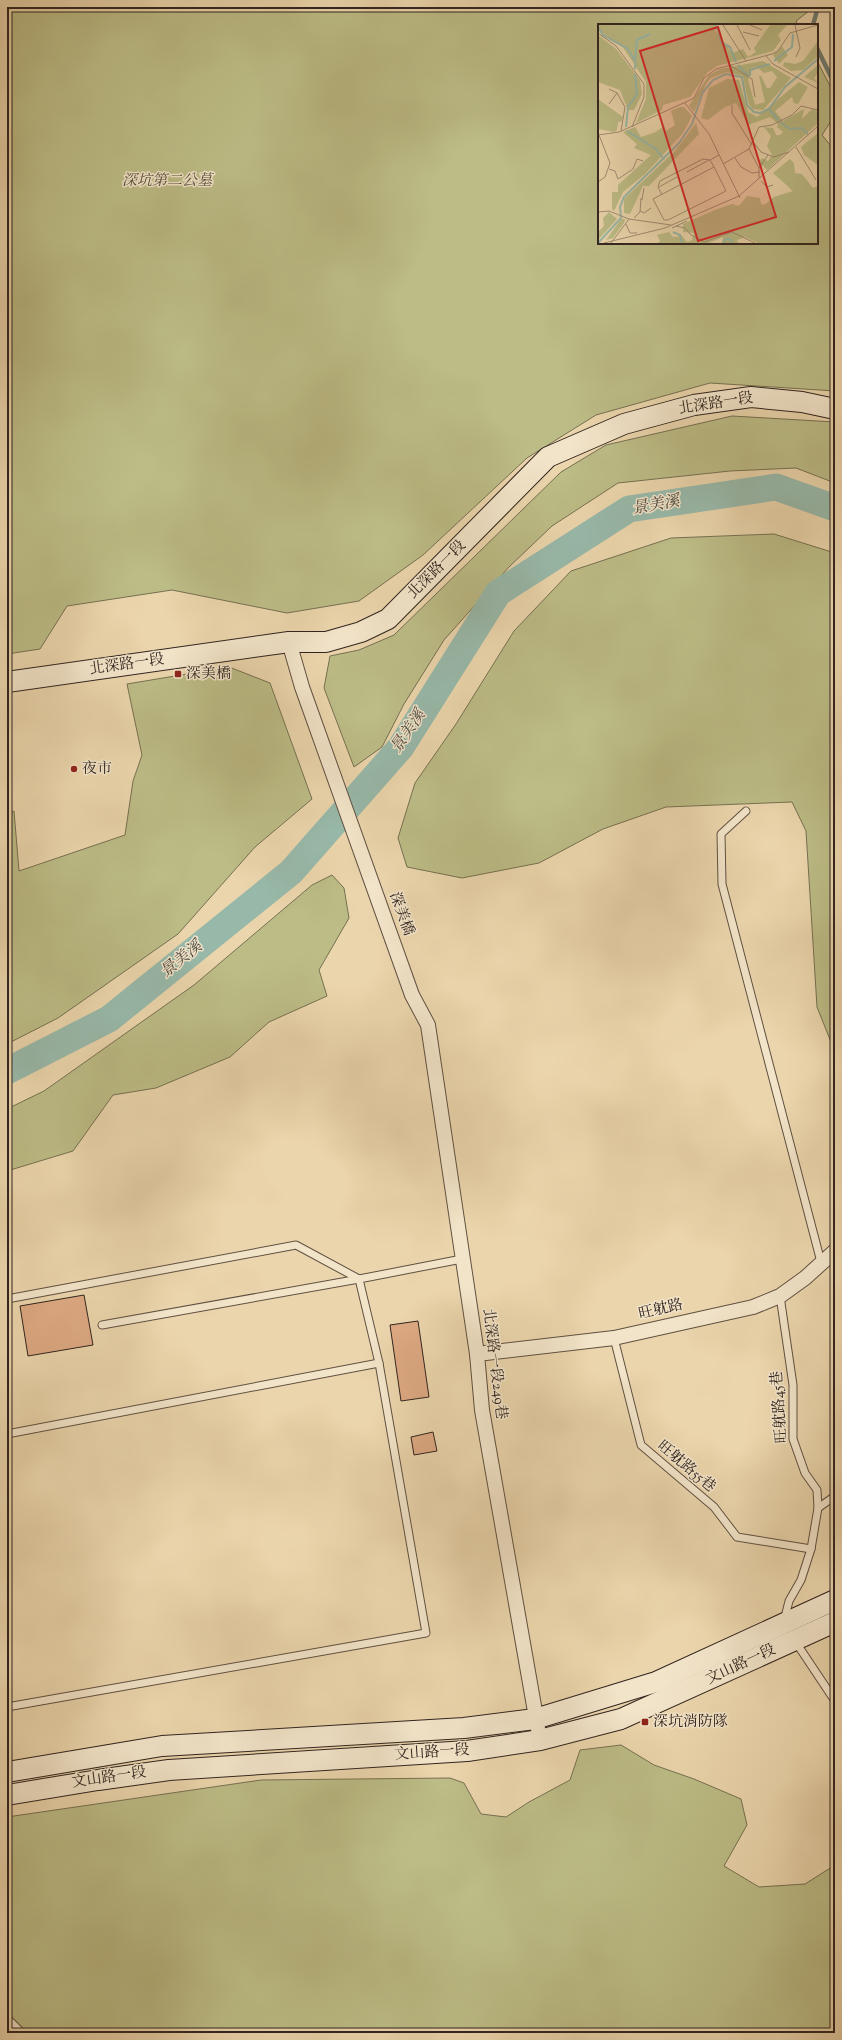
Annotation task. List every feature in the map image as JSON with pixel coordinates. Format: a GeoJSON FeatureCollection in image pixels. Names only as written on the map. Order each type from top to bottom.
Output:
{"type":"FeatureCollection","features":[{"type":"Feature","properties":{"kind":"main road","name":"北深路一段"},"geometry":{"type":"LineString","coordinates":[[7,682],[289,642],[326,642],[361,632],[388,619],[548,456],[617,427],[694,405],[751,396],[802,402],[835,409]]}},
{"type":"Feature","properties":{"kind":"main road","name":"文山路一段"},"geometry":{"type":"LineString","coordinates":[[7,1795],[169,1770],[467,1751],[540,1740],[622,1719],[789,1632],[835,1600]]}},
{"type":"Feature","properties":{"kind":"main road","name":"文山路一段"},"geometry":{"type":"LineString","coordinates":[[7,1772],[162,1746],[464,1728],[535,1719],[656,1682],[789,1632],[835,1622]]}},
{"type":"Feature","properties":{"kind":"street","name":"深美橋"},"geometry":{"type":"LineString","coordinates":[[289,642],[302,687],[412,995]]}},
{"type":"Feature","properties":{"kind":"street","name":"北深路一段249巷"},"geometry":{"type":"LineString","coordinates":[[412,995],[428,1025],[477,1354],[482,1410],[535,1719],[540,1740]]}},
{"type":"Feature","properties":{"kind":"street","name":"旺躭路"},"geometry":{"type":"LineString","coordinates":[[477,1354],[614,1338],[753,1307],[780,1296],[805,1278],[835,1251]]}},
{"type":"Feature","properties":{"kind":"street"},"geometry":{"type":"LineString","coordinates":[[7,2023],[17,2033]]}},
{"type":"Feature","properties":{"kind":"lane"},"geometry":{"type":"LineString","coordinates":[[746,811],[721,834],[722,884],[822,1262]]}},
{"type":"Feature","properties":{"kind":"lane"},"geometry":{"type":"LineString","coordinates":[[7,1299],[296,1245],[360,1279],[379,1363],[426,1633],[7,1707]]}},
{"type":"Feature","properties":{"kind":"lane"},"geometry":{"type":"LineString","coordinates":[[102,1326],[462,1259]]}},
{"type":"Feature","properties":{"kind":"lane","name":"旺躭路45巷"},"geometry":{"type":"LineString","coordinates":[[780,1296],[793,1385],[793,1440],[805,1473],[817,1490],[818,1508],[811,1549],[801,1580],[789,1601],[789,1632]]}},
{"type":"Feature","properties":{"kind":"lane","name":"旺躭路55巷"},"geometry":{"type":"LineString","coordinates":[[614,1338],[640,1445],[714,1507],[737,1537],[811,1549]]}},
{"type":"Feature","properties":{"kind":"lane"},"geometry":{"type":"LineString","coordinates":[[7,1434],[379,1363]]}},
{"type":"Feature","properties":{"kind":"lane"},"geometry":{"type":"LineString","coordinates":[[818,1508],[835,1496]]}},
{"type":"Feature","properties":{"kind":"lane"},"geometry":{"type":"LineString","coordinates":[[789,1632],[835,1701]]}},
{"type":"Feature","properties":{"kind":"green space","name":"深坑第二公墓"},"geometry":{"type":"Polygon","coordinates":[[[7,7],[814,7],[796,21],[798,24],[598,24],[598,244],[818,244],[818,63],[835,95],[835,115],[822,135],[835,151],[835,391],[710,383],[596,415],[527,458],[423,555],[359,601],[287,613],[172,590],[67,606],[40,649],[7,654],[7,7]]]}},
{"type":"Feature","properties":{"kind":"green space"},"geometry":{"type":"Polygon","coordinates":[[[732,416],[835,422],[835,483],[796,468],[730,471],[618,483],[552,526],[509,567],[444,640],[404,704],[382,747],[354,767],[324,688],[330,656],[359,650],[394,635],[561,472],[606,445],[732,416]]]}},
{"type":"Feature","properties":{"kind":"green space"},"geometry":{"type":"Polygon","coordinates":[[[774,534],[835,553],[835,1052],[817,1007],[806,831],[792,802],[666,807],[603,829],[539,863],[462,878],[407,867],[398,838],[415,783],[456,724],[514,631],[571,571],[671,538],[774,534]]]}},
{"type":"Feature","properties":{"kind":"green space"},"geometry":{"type":"Polygon","coordinates":[[[229,667],[270,683],[312,799],[255,847],[178,934],[58,1018],[7,1044],[7,815],[14,811],[19,871],[125,835],[133,781],[142,755],[127,684],[229,667]]]}},
{"type":"Feature","properties":{"kind":"green space"},"geometry":{"type":"Polygon","coordinates":[[[332,875],[344,888],[349,918],[319,970],[327,996],[269,1022],[230,1057],[156,1088],[113,1095],[73,1151],[7,1171],[7,1109],[44,1091],[194,985],[312,885],[332,875]]]}},
{"type":"Feature","properties":{"kind":"green space"},"geometry":{"type":"Polygon","coordinates":[[[621,1745],[654,1765],[694,1779],[741,1799],[747,1825],[724,1866],[759,1887],[805,1884],[835,1865],[835,2033],[7,2033],[7,1817],[261,1780],[450,1778],[464,1783],[481,1814],[506,1817],[529,1802],[570,1780],[580,1750],[621,1745]]]}},
{"type":"Feature","properties":{"kind":"building"},"geometry":{"type":"Polygon","coordinates":[[[84,1295],[93,1345],[28,1356],[20,1306],[84,1295]]]}},
{"type":"Feature","properties":{"kind":"building"},"geometry":{"type":"Polygon","coordinates":[[[418,1321],[429,1397],[401,1401],[390,1325],[418,1321]]]}},
{"type":"Feature","properties":{"kind":"building"},"geometry":{"type":"Polygon","coordinates":[[[433,1432],[437,1451],[414,1455],[411,1437],[433,1432]]]}},
{"type":"Feature","properties":{"kind":"waterway"},"geometry":{"type":"LineString","coordinates":[[813,24],[818,7]]}},
{"type":"Feature","properties":{"kind":"waterway"},"geometry":{"type":"LineString","coordinates":[[818,50],[835,85]]}},
{"type":"Feature","properties":{"kind":"waterway"},"geometry":{"type":"LineString","coordinates":[[835,172],[835,178]]}},
{"type":"Feature","properties":{"kind":"waterway","name":"景美溪"},"geometry":{"type":"LineString","coordinates":[[7,1071],[109,1019],[291,872],[401,747],[498,593],[629,509],[776,487],[835,508]]}},
{"type":"Feature","properties":{"kind":"place","name":"深美橋"},"geometry":{"type":"Point","coordinates":[178,674]}},
{"type":"Feature","properties":{"kind":"place","name":"夜市"},"geometry":{"type":"Point","coordinates":[74,769]}},
{"type":"Feature","properties":{"kind":"place","name":"深坑消防隊"},"geometry":{"type":"Point","coordinates":[645,1722]}}]}
